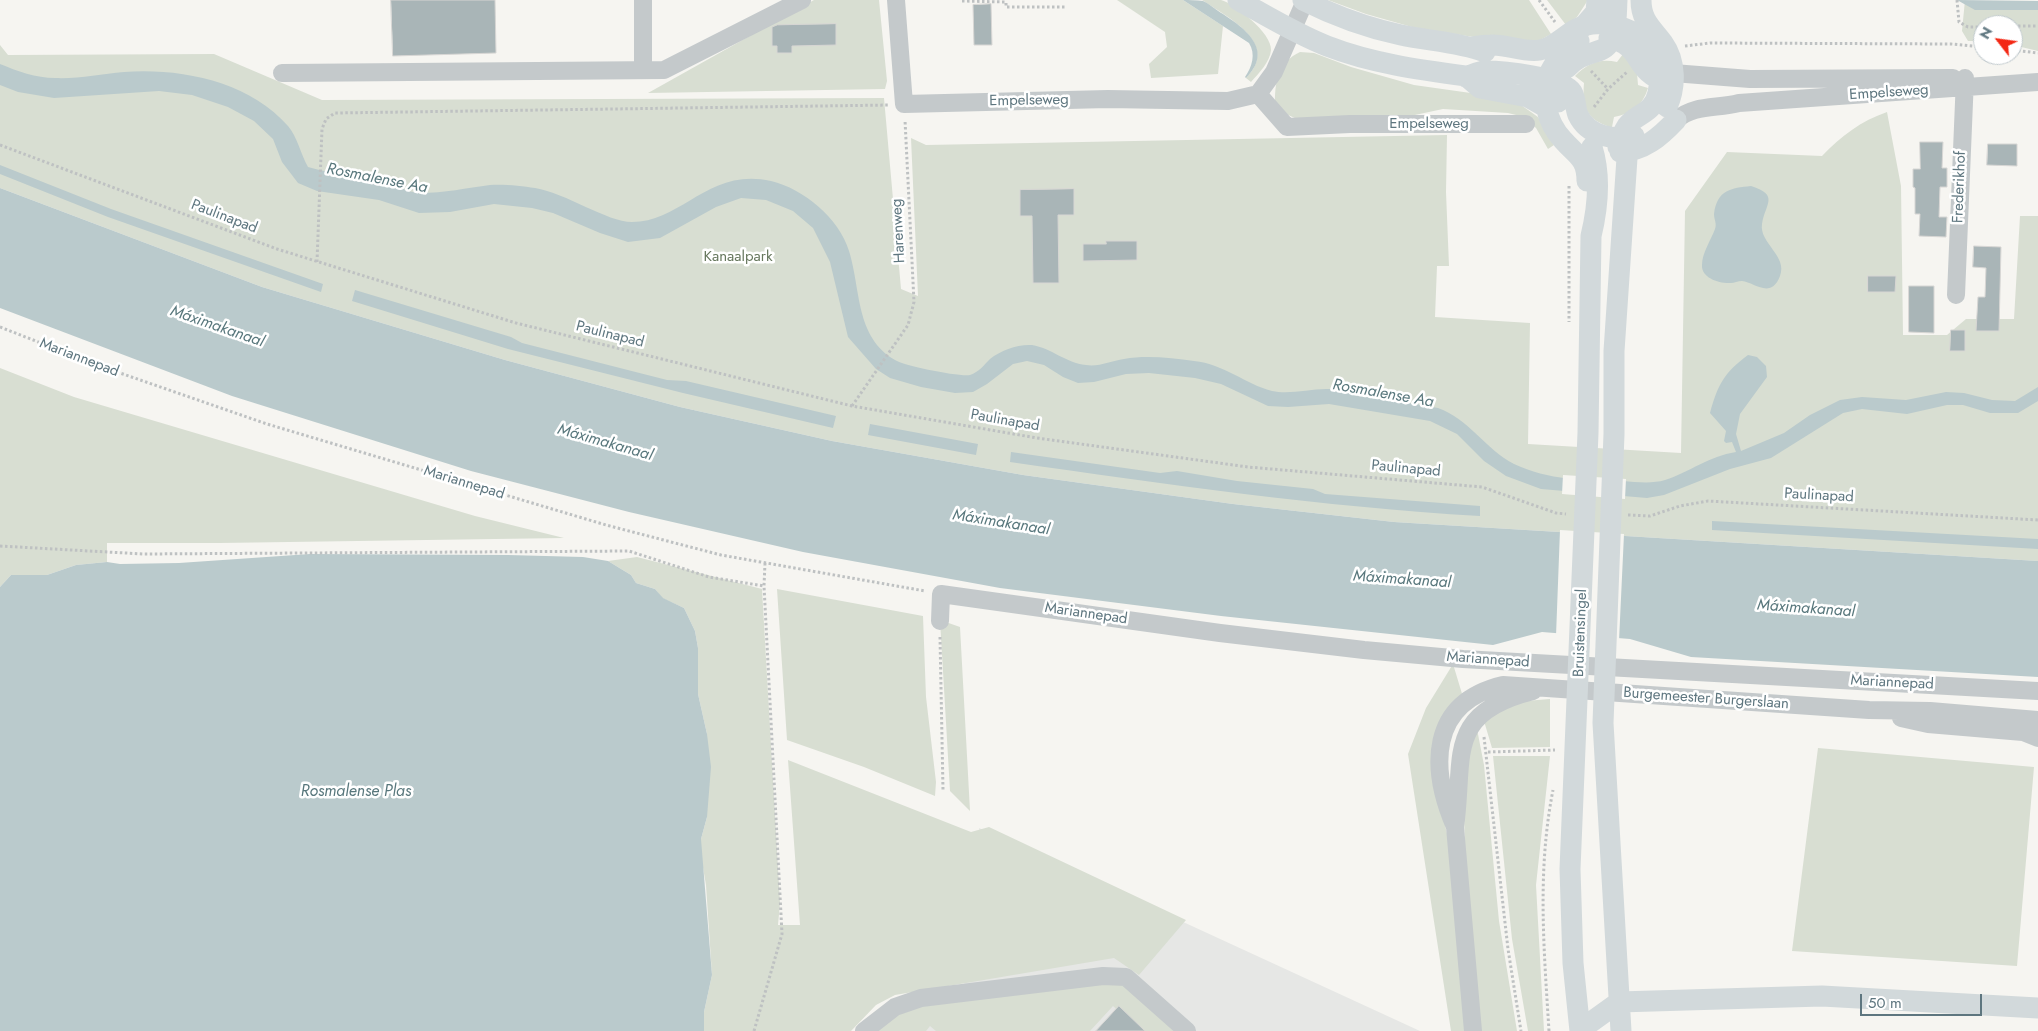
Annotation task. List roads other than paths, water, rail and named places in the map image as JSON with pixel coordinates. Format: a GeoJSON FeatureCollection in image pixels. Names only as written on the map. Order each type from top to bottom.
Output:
{"type":"FeatureCollection","features":[{"type":"Feature","properties":{"kind":"main road"},"geometry":{"type":"LineString","coordinates":[[1238,0],[1294,31],[1328,46],[1396,66],[1466,76],[1483,71],[1552,93]]}},
{"type":"Feature","properties":{"kind":"main road"},"geometry":{"type":"LineString","coordinates":[[1552,93],[1572,62],[1585,53],[1605,47],[1596,12],[1597,0]]}},
{"type":"Feature","properties":{"kind":"main road"},"geometry":{"type":"LineString","coordinates":[[1602,30],[1608,0]]}},
{"type":"Feature","properties":{"kind":"main road"},"geometry":{"type":"LineString","coordinates":[[1602,30],[1617,0]]}},
{"type":"Feature","properties":{"kind":"main road"},"geometry":{"type":"LineString","coordinates":[[1551,54],[1552,93],[1570,128],[1592,147],[1629,145],[1664,134],[1672,112],[1669,68],[1665,45],[1632,24],[1631,0]]}},
{"type":"Feature","properties":{"kind":"main road"},"geometry":{"type":"LineString","coordinates":[[1641,0],[1645,32]]}},
{"type":"Feature","properties":{"kind":"main road"},"geometry":{"type":"LineString","coordinates":[[1304,1],[1341,16],[1400,35],[1472,47],[1492,45],[1551,54],[1602,30],[1645,32]]}},
{"type":"Feature","properties":{"kind":"main road"},"geometry":{"type":"LineString","coordinates":[[1602,30],[1632,49],[1646,72],[1669,68]]}},
{"type":"Feature","properties":{"kind":"main road"},"geometry":{"type":"LineString","coordinates":[[1629,145],[1626,127],[1647,112],[1657,96],[1669,68]]}},
{"type":"Feature","properties":{"kind":"main road"},"geometry":{"type":"LineString","coordinates":[[1466,76],[1480,88],[1528,97],[1552,93],[1573,93],[1577,113],[1586,125],[1600,135],[1629,145]]}},
{"type":"Feature","properties":{"kind":"main road","name":"Bruistensingel"},"geometry":{"type":"LineString","coordinates":[[1552,93],[1555,130],[1584,162],[1587,169],[1587,210],[1592,236]]}},
{"type":"Feature","properties":{"kind":"main road","name":"Bruistensingel"},"geometry":{"type":"LineString","coordinates":[[1621,1031],[1603,723],[1614,434],[1614,351],[1621,241],[1614,228],[1629,145]]}},
{"type":"Feature","properties":{"kind":"main road","name":"Bruistensingel"},"geometry":{"type":"LineString","coordinates":[[1581,1031],[1570,909],[1588,433],[1592,236],[1596,212],[1598,166],[1592,147]]}},
{"type":"Feature","properties":{"kind":"main road"},"geometry":{"type":"LineString","coordinates":[[1619,1002],[1822,996],[2038,1008]]}},
{"type":"Feature","properties":{"kind":"main road","name":"Bruistensingel"},"geometry":{"type":"LineString","coordinates":[[1581,1031],[1619,1002]]}},
{"type":"Feature","properties":{"kind":"street"},"geometry":{"type":"LineString","coordinates":[[643,0],[643,70]]}},
{"type":"Feature","properties":{"kind":"street"},"geometry":{"type":"LineString","coordinates":[[282,73],[664,70],[802,0]]}},
{"type":"Feature","properties":{"kind":"street","name":"Empelseweg"},"geometry":{"type":"LineString","coordinates":[[896,0],[904,104],[1108,99],[1228,101],[1258,94],[1286,127],[1350,124],[1526,124]]}},
{"type":"Feature","properties":{"kind":"street"},"geometry":{"type":"LineString","coordinates":[[1258,94],[1274,72],[1294,31],[1304,1]]}},
{"type":"Feature","properties":{"kind":"street","name":"Empelseweg"},"geometry":{"type":"LineString","coordinates":[[1669,68],[1734,87],[1750,79],[1964,83]]}},
{"type":"Feature","properties":{"kind":"street","name":"Empelseweg"},"geometry":{"type":"LineString","coordinates":[[1672,112],[1688,98],[1739,103],[1964,83],[2038,80]]}},
{"type":"Feature","properties":{"kind":"street","name":"Frederikhof"},"geometry":{"type":"LineString","coordinates":[[1956,295],[1964,83]]}},
{"type":"Feature","properties":{"kind":"street","name":"Mariannepad"},"geometry":{"type":"LineString","coordinates":[[940,621],[941,594],[1220,633],[1364,650],[1463,659],[2038,691]]}},
{"type":"Feature","properties":{"kind":"street","name":"Burgemeester Burgerslaan"},"geometry":{"type":"LineString","coordinates":[[1473,1031],[1456,827],[1446,805],[1438,761],[1442,738],[1452,717],[1470,699],[1493,688],[1512,684],[1543,688],[1869,710]]}},
{"type":"Feature","properties":{"kind":"street"},"geometry":{"type":"LineString","coordinates":[[1869,710],[1930,711],[2038,720]]}},
{"type":"Feature","properties":{"kind":"street"},"geometry":{"type":"LineString","coordinates":[[1869,710],[1928,724],[2023,732],[2038,738]]}},
{"type":"Feature","properties":{"kind":"street"},"geometry":{"type":"LineString","coordinates":[[864,1031],[895,1008],[920,998],[1109,976],[1126,977],[1187,1031]]}},
{"type":"Feature","properties":{"kind":"water"},"geometry":{"type":"Polygon","coordinates":[[[1183,0],[1206,2],[1248,33],[1257,49],[1257,58],[1254,68],[1246,78],[1253,56],[1249,43],[1183,0]]]}},
{"type":"Feature","properties":{"kind":"water"},"geometry":{"type":"Polygon","coordinates":[[[1957,0],[2038,1],[2038,10],[1975,10],[1957,0]]]}},
{"type":"Feature","properties":{"kind":"water","name":"Rosmalense Aa"},"geometry":{"type":"Polygon","coordinates":[[[0,64],[27,74],[48,78],[72,78],[146,71],[190,75],[212,81],[234,88],[254,98],[272,111],[291,130],[308,167],[375,178],[415,193],[490,185],[530,187],[560,195],[598,213],[622,221],[632,222],[650,220],[666,214],[713,188],[730,182],[749,179],[771,181],[808,198],[829,216],[837,227],[849,251],[861,311],[866,325],[873,339],[882,350],[900,362],[944,373],[970,375],[999,353],[1010,348],[1027,345],[1046,349],[1079,364],[1086,365],[1141,357],[1194,361],[1215,366],[1272,391],[1330,389],[1361,396],[1438,408],[1459,419],[1494,450],[1514,464],[1540,473],[1567,479],[1655,482],[1674,477],[1717,457],[1736,452],[1732,442],[1726,443],[1724,441],[1726,431],[1710,413],[1723,380],[1748,355],[1757,357],[1766,366],[1767,377],[1740,414],[1736,434],[1741,451],[1784,433],[1810,415],[1840,400],[1862,397],[1906,400],[1946,392],[1964,393],[1992,400],[2015,401],[2038,387],[2038,401],[2018,413],[1990,413],[1963,405],[1947,405],[1907,414],[1862,409],[1843,413],[1771,458],[1730,469],[1664,495],[1647,498],[1541,489],[1506,476],[1484,461],[1457,434],[1430,421],[1329,404],[1288,407],[1268,406],[1221,384],[1195,378],[1149,373],[1126,374],[1094,382],[1078,383],[1063,377],[1044,365],[1027,361],[1013,364],[973,392],[955,393],[921,387],[890,378],[876,369],[848,337],[830,262],[813,228],[793,211],[766,200],[741,198],[716,207],[660,238],[628,242],[600,233],[553,213],[532,208],[494,204],[450,212],[419,213],[379,200],[317,191],[298,183],[282,162],[273,139],[254,121],[228,107],[192,95],[159,91],[54,98],[18,92],[0,85],[0,64]]]}},
{"type":"Feature","properties":{"kind":"water"},"geometry":{"type":"Polygon","coordinates":[[[0,165],[111,209],[323,284],[321,292],[108,217],[0,174],[0,165]]]}},
{"type":"Feature","properties":{"kind":"water"},"geometry":{"type":"Polygon","coordinates":[[[1751,186],[1760,189],[1768,197],[1762,231],[1780,262],[1780,276],[1772,287],[1767,288],[1742,281],[1727,283],[1717,281],[1708,277],[1702,265],[1703,256],[1716,227],[1714,214],[1718,200],[1731,189],[1751,186]]]}},
{"type":"Feature","properties":{"kind":"water","name":"Máximakanaal"},"geometry":{"type":"Polygon","coordinates":[[[0,188],[262,287],[505,360],[680,407],[832,441],[1023,475],[1233,504],[1394,522],[2038,561],[2038,677],[1691,657],[1630,639],[1542,632],[1493,645],[1221,616],[1000,588],[803,552],[629,512],[471,471],[232,396],[0,308],[0,188]]]}},
{"type":"Feature","properties":{"kind":"water"},"geometry":{"type":"Polygon","coordinates":[[[355,290],[511,337],[522,343],[667,380],[686,381],[836,416],[833,428],[508,349],[352,301],[355,290]]]}},
{"type":"Feature","properties":{"kind":"water"},"geometry":{"type":"Polygon","coordinates":[[[870,424],[978,444],[976,455],[868,435],[870,424]]]}},
{"type":"Feature","properties":{"kind":"water"},"geometry":{"type":"Polygon","coordinates":[[[1011,452],[1160,473],[1177,471],[1237,481],[1313,489],[1325,494],[1480,506],[1480,516],[1362,507],[1244,494],[1010,462],[1011,452]]]}},
{"type":"Feature","properties":{"kind":"water"},"geometry":{"type":"Polygon","coordinates":[[[1712,521],[2038,539],[2038,549],[1712,530],[1712,521]]]}},
{"type":"Feature","properties":{"kind":"water","name":"Rosmalense Plas"},"geometry":{"type":"Polygon","coordinates":[[[310,554],[583,557],[608,561],[631,575],[636,583],[655,589],[663,598],[684,608],[695,631],[698,648],[698,694],[707,734],[711,767],[707,817],[701,839],[712,975],[704,1012],[704,1031],[0,1031],[0,587],[11,575],[47,575],[76,565],[107,562],[120,564],[179,563],[310,554]]]}},
{"type":"Feature","properties":{"kind":"park label","name":"Kanaalpark"},"geometry":{"type":"Point","coordinates":[738,257]}}]}
